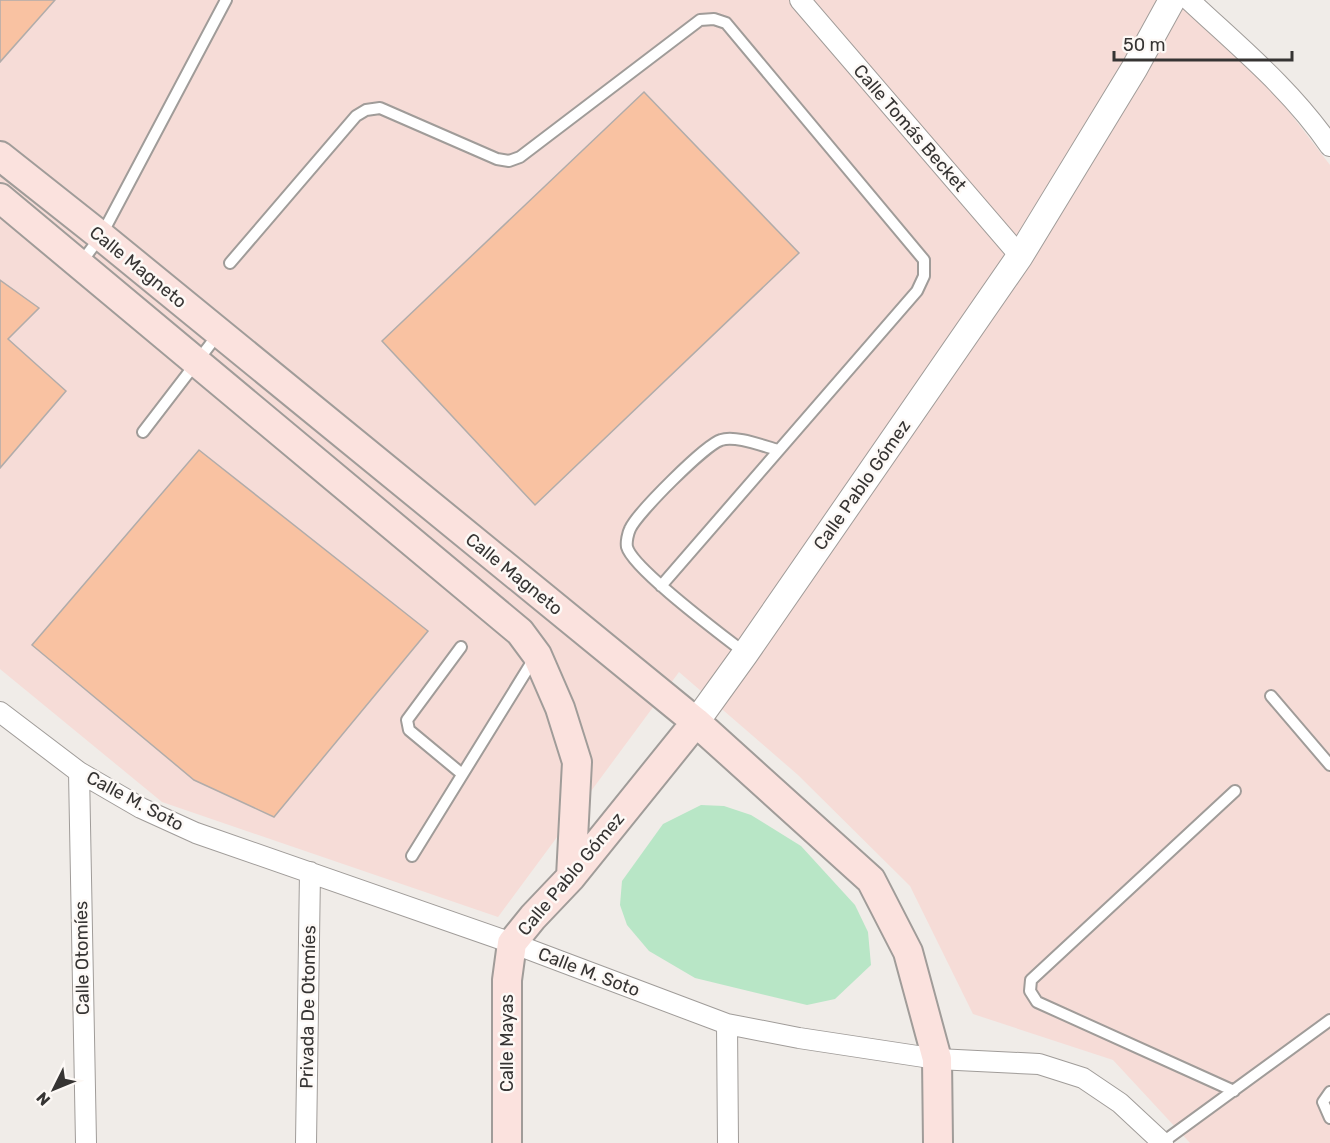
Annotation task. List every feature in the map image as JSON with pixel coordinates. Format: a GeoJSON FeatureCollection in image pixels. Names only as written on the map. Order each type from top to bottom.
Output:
{"type":"FeatureCollection","features":[{"type":"Feature","properties":{"kind":"main road","name":"Calle Magneto"},"geometry":{"type":"LineString","coordinates":[[0,156],[696,722],[871,880],[908,952],[938,1059],[938,1143]]}},
{"type":"Feature","properties":{"kind":"main road","name":"Calle Magneto"},"geometry":{"type":"LineString","coordinates":[[0,198],[520,632],[537,655],[560,708],[577,762],[571,877]]}},
{"type":"Feature","properties":{"kind":"main road","name":"Calle Pablo Gómez"},"geometry":{"type":"LineString","coordinates":[[512,943],[571,877],[696,722]]}},
{"type":"Feature","properties":{"kind":"main road","name":"Calle Mayas"},"geometry":{"type":"LineString","coordinates":[[507,1143],[507,980],[512,943]]}},
{"type":"Feature","properties":{"kind":"street","name":"Calle Tomás Becket"},"geometry":{"type":"LineString","coordinates":[[800,0],[1020,256]]}},
{"type":"Feature","properties":{"kind":"street","name":"Calle Pablo Gómez"},"geometry":{"type":"LineString","coordinates":[[696,722],[746,654],[1020,256],[1134,69],[1172,0]]}},
{"type":"Feature","properties":{"kind":"street"},"geometry":{"type":"LineString","coordinates":[[1189,0],[1283,87],[1308,115],[1330,146]]}},
{"type":"Feature","properties":{"kind":"street","name":"Calle M. Soto"},"geometry":{"type":"LineString","coordinates":[[0,712],[79,772],[141,808],[196,833],[512,943],[727,1024],[799,1038],[938,1059],[1040,1064],[1083,1078],[1120,1103],[1163,1143]]}},
{"type":"Feature","properties":{"kind":"street","name":"Calle Otomíes"},"geometry":{"type":"LineString","coordinates":[[79,772],[86,1143]]}},
{"type":"Feature","properties":{"kind":"street","name":"Privada De Otomíes"},"geometry":{"type":"LineString","coordinates":[[306,1143],[310,872]]}},
{"type":"Feature","properties":{"kind":"street"},"geometry":{"type":"LineString","coordinates":[[727,1024],[728,1143]]}},
{"type":"Feature","properties":{"kind":"lane"},"geometry":{"type":"LineString","coordinates":[[80,264],[101,236],[226,0]]}},
{"type":"Feature","properties":{"kind":"lane"},"geometry":{"type":"LineString","coordinates":[[230,263],[356,116],[366,110],[380,108],[497,159],[508,161],[520,157],[700,20],[714,19],[726,23],[924,260],[924,276],[917,291],[661,586]]}},
{"type":"Feature","properties":{"kind":"lane"},"geometry":{"type":"LineString","coordinates":[[143,432],[219,333]]}},
{"type":"Feature","properties":{"kind":"lane"},"geometry":{"type":"LineString","coordinates":[[746,654],[661,586],[634,560],[626,545],[630,529],[639,516],[704,450],[719,440],[730,438],[778,450]]}},
{"type":"Feature","properties":{"kind":"lane"},"geometry":{"type":"LineString","coordinates":[[461,647],[407,720],[407,725],[409,730],[462,774]]}},
{"type":"Feature","properties":{"kind":"lane"},"geometry":{"type":"LineString","coordinates":[[412,856],[537,655]]}},
{"type":"Feature","properties":{"kind":"lane"},"geometry":{"type":"LineString","coordinates":[[1271,696],[1330,765]]}},
{"type":"Feature","properties":{"kind":"lane"},"geometry":{"type":"LineString","coordinates":[[1234,1091],[1037,1002],[1030,992],[1031,980],[1235,791]]}},
{"type":"Feature","properties":{"kind":"lane"},"geometry":{"type":"LineString","coordinates":[[1163,1143],[1330,1020]]}},
{"type":"Feature","properties":{"kind":"lane"},"geometry":{"type":"LineString","coordinates":[[1330,1092],[1323,1102],[1330,1118]]}},
{"type":"Feature","properties":{"kind":"shaded area"},"geometry":{"type":"Polygon","coordinates":[[[0,0],[1203,0],[1330,165],[1330,1143],[1190,1143],[1113,1060],[973,1014],[910,886],[798,775],[679,672],[498,917],[162,802],[0,669],[0,0]]]}},
{"type":"Feature","properties":{"kind":"green space"},"geometry":{"type":"Polygon","coordinates":[[[701,805],[724,806],[751,815],[801,846],[855,905],[868,932],[871,965],[835,999],[807,1005],[695,978],[649,951],[627,925],[620,905],[622,881],[663,824],[701,805]]]}},
{"type":"Feature","properties":{"kind":"building"},"geometry":{"type":"Polygon","coordinates":[[[0,0],[55,0],[0,62],[0,0]]]}},
{"type":"Feature","properties":{"kind":"building"},"geometry":{"type":"Polygon","coordinates":[[[644,92],[799,253],[535,505],[382,341],[644,92]]]}},
{"type":"Feature","properties":{"kind":"building"},"geometry":{"type":"Polygon","coordinates":[[[0,280],[39,308],[8,339],[66,391],[0,468],[0,280]]]}},
{"type":"Feature","properties":{"kind":"building"},"geometry":{"type":"Polygon","coordinates":[[[199,450],[428,631],[274,817],[194,780],[32,645],[199,450]]]}}]}
